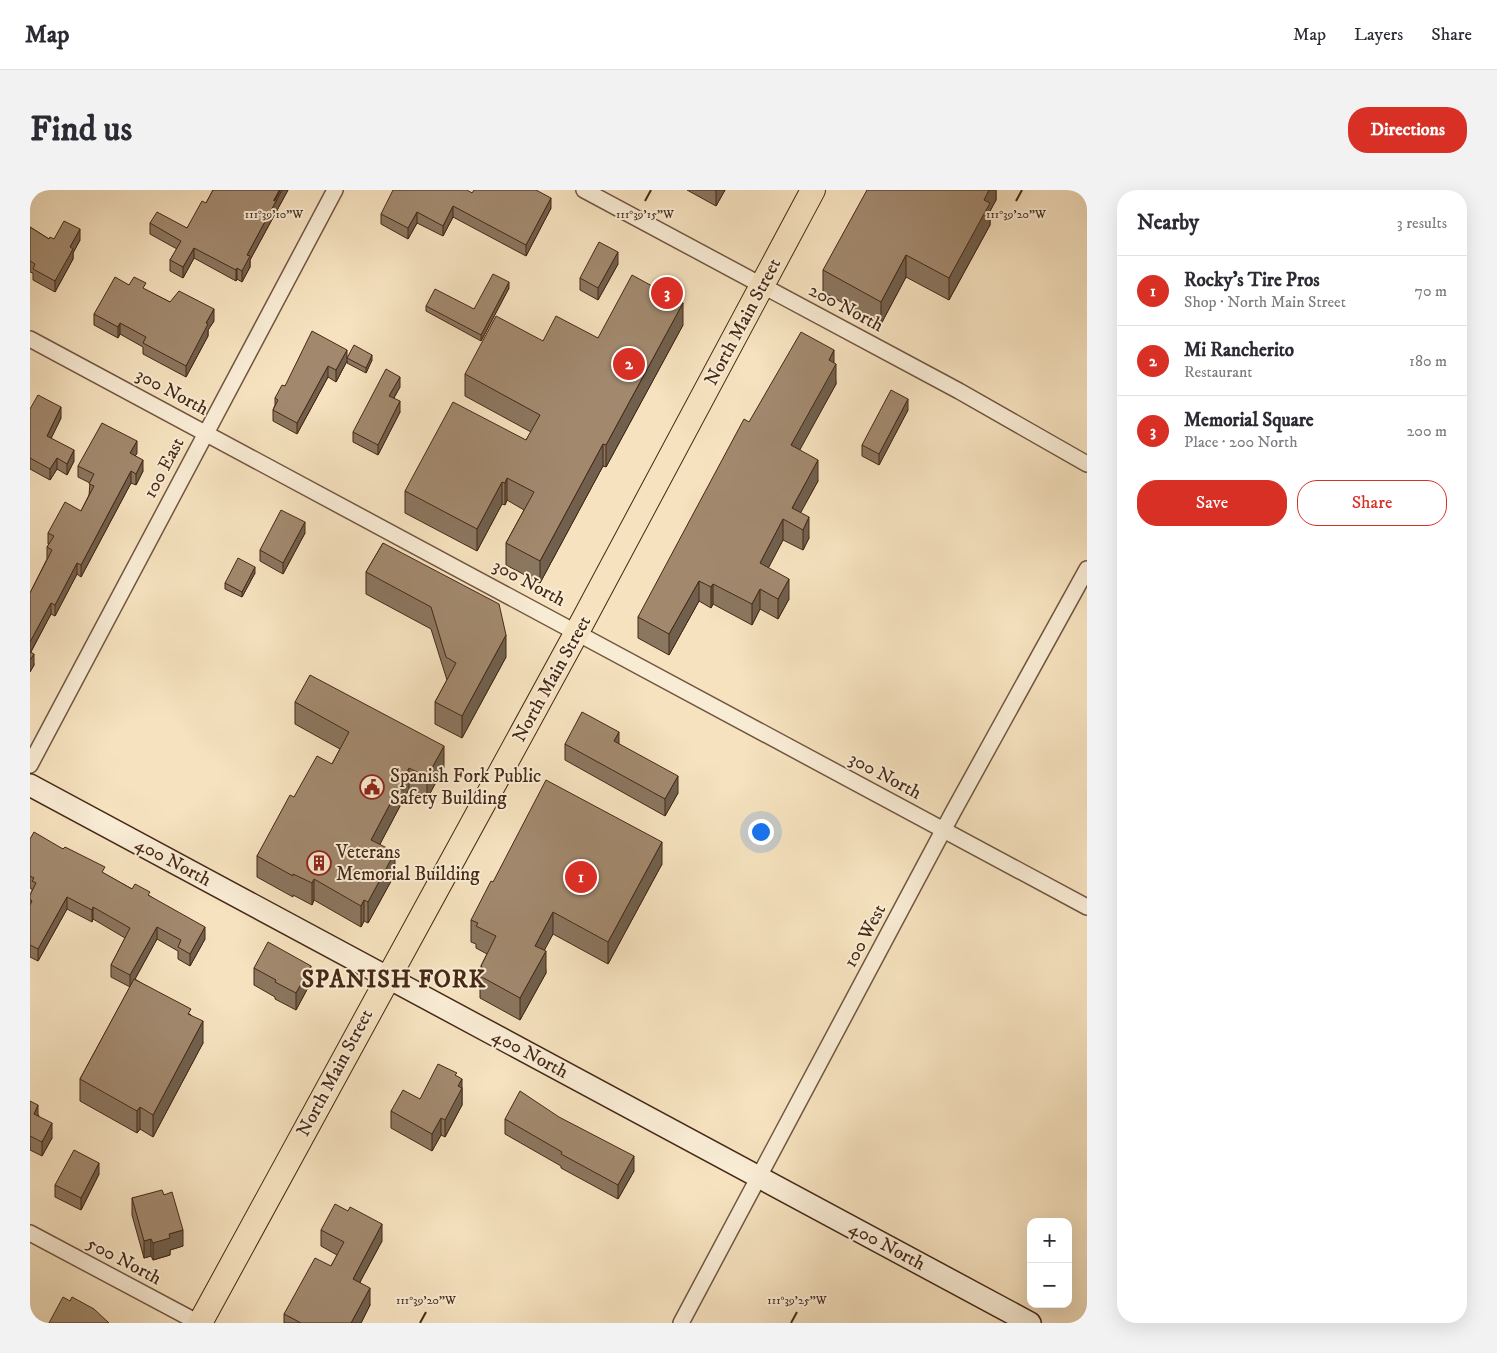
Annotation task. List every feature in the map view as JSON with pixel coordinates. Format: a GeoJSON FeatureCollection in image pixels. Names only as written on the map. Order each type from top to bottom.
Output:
{"type":"FeatureCollection","features":[{"type":"Feature","properties":{"kind":"main road","name":"North Main Street"},"geometry":{"type":"LineString","coordinates":[[199,1323],[577,632],[813,190]]}},
{"type":"Feature","properties":{"kind":"main road","name":"400 North"},"geometry":{"type":"LineString","coordinates":[[30,785],[1030,1323]]}},
{"type":"Feature","properties":{"kind":"street","name":"100 East"},"geometry":{"type":"LineString","coordinates":[[30,765],[335,190]]}},
{"type":"Feature","properties":{"kind":"street","name":"200 North"},"geometry":{"type":"LineString","coordinates":[[584,190],[959,392],[1087,464]]}},
{"type":"Feature","properties":{"kind":"street","name":"300 North"},"geometry":{"type":"LineString","coordinates":[[30,339],[1087,907]]}},
{"type":"Feature","properties":{"kind":"street","name":"100 West"},"geometry":{"type":"LineString","coordinates":[[681,1323],[944,830],[1087,569]]}},
{"type":"Feature","properties":{"kind":"street","name":"500 North"},"geometry":{"type":"LineString","coordinates":[[30,1233],[199,1323]]}},
{"type":"Feature","properties":{"kind":"building"},"geometry":{"type":"Polygon","coordinates":[[[213,190],[282,190],[247,255],[250,256],[242,271],[237,268],[236,270],[194,248],[183,267],[170,260],[181,241],[150,223],[157,212],[187,228],[202,201],[206,203],[213,190]]]}},
{"type":"Feature","properties":{"kind":"building"},"geometry":{"type":"Polygon","coordinates":[[[393,190],[467,190],[472,193],[474,190],[536,190],[551,198],[526,245],[453,206],[443,226],[417,212],[408,228],[381,214],[393,190]]]}},
{"type":"Feature","properties":{"kind":"building"},"geometry":{"type":"Polygon","coordinates":[[[867,190],[989,190],[984,200],[990,203],[949,278],[906,255],[881,302],[823,270],[867,190]]]}},
{"type":"Feature","properties":{"kind":"building"},"geometry":{"type":"Polygon","coordinates":[[[64,221],[80,229],[70,247],[73,249],[55,281],[33,269],[35,264],[30,261],[30,227],[49,239],[50,237],[54,239],[64,221]]]}},
{"type":"Feature","properties":{"kind":"building"},"geometry":{"type":"Polygon","coordinates":[[[599,242],[618,252],[598,288],[580,278],[599,242]]]}},
{"type":"Feature","properties":{"kind":"building"},"geometry":{"type":"Polygon","coordinates":[[[493,274],[509,282],[481,335],[426,306],[435,289],[474,309],[493,274]]]}},
{"type":"Feature","properties":{"kind":"building"},"geometry":{"type":"Polygon","coordinates":[[[632,275],[683,303],[606,445],[603,444],[540,561],[506,543],[534,492],[507,478],[505,483],[502,482],[477,529],[405,491],[453,402],[526,440],[540,415],[465,374],[496,316],[543,341],[556,316],[598,338],[632,275]]]}},
{"type":"Feature","properties":{"kind":"building"},"geometry":{"type":"Polygon","coordinates":[[[115,277],[129,285],[134,277],[146,283],[143,288],[170,302],[179,291],[214,309],[186,366],[143,343],[146,337],[120,323],[118,327],[94,314],[115,277]]]}},
{"type":"Feature","properties":{"kind":"building"},"geometry":{"type":"Polygon","coordinates":[[[312,331],[347,350],[336,370],[328,366],[297,423],[273,410],[278,400],[275,398],[282,385],[285,386],[312,331]]]}},
{"type":"Feature","properties":{"kind":"building"},"geometry":{"type":"Polygon","coordinates":[[[801,332],[834,350],[829,360],[836,364],[791,445],[818,460],[792,508],[809,517],[803,530],[783,519],[760,563],[789,579],[778,599],[760,589],[752,604],[713,584],[711,587],[699,581],[669,634],[638,617],[744,419],[749,422],[801,332]]]}},
{"type":"Feature","properties":{"kind":"building"},"geometry":{"type":"Polygon","coordinates":[[[354,345],[372,355],[366,368],[347,358],[354,345]]]}},
{"type":"Feature","properties":{"kind":"building"},"geometry":{"type":"Polygon","coordinates":[[[386,369],[400,377],[389,396],[400,401],[378,445],[353,432],[386,369]]]}},
{"type":"Feature","properties":{"kind":"building"},"geometry":{"type":"Polygon","coordinates":[[[891,390],[908,399],[879,454],[862,445],[891,390]]]}},
{"type":"Feature","properties":{"kind":"building"},"geometry":{"type":"Polygon","coordinates":[[[38,395],[61,407],[47,436],[74,450],[67,464],[57,458],[50,469],[30,458],[30,409],[38,395]]]}},
{"type":"Feature","properties":{"kind":"building"},"geometry":{"type":"Polygon","coordinates":[[[102,423],[137,441],[130,453],[143,460],[136,474],[131,471],[81,565],[77,563],[55,605],[51,603],[30,642],[30,593],[52,550],[47,547],[54,536],[48,533],[65,502],[81,511],[94,486],[89,484],[94,474],[78,466],[102,423]]]}},
{"type":"Feature","properties":{"kind":"building"},"geometry":{"type":"Polygon","coordinates":[[[281,510],[305,522],[283,563],[260,550],[281,510]]]}},
{"type":"Feature","properties":{"kind":"building"},"geometry":{"type":"Polygon","coordinates":[[[383,543],[499,604],[506,635],[462,716],[435,702],[456,663],[446,657],[431,607],[366,572],[383,543]]]}},
{"type":"Feature","properties":{"kind":"building"},"geometry":{"type":"Polygon","coordinates":[[[238,558],[255,567],[242,592],[225,583],[238,558]]]}},
{"type":"Feature","properties":{"kind":"building"},"geometry":{"type":"Polygon","coordinates":[[[30,652],[34,654],[30,660],[30,652]]]}},
{"type":"Feature","properties":{"kind":"building"},"geometry":{"type":"Polygon","coordinates":[[[310,675],[444,746],[427,777],[409,768],[371,840],[395,852],[368,902],[364,900],[361,906],[314,879],[312,883],[293,874],[293,876],[257,856],[290,795],[294,797],[317,756],[332,764],[349,732],[295,702],[310,675]]]}},
{"type":"Feature","properties":{"kind":"building"},"geometry":{"type":"Polygon","coordinates":[[[582,712],[619,732],[614,741],[678,776],[665,799],[565,744],[582,712]]]}},
{"type":"Feature","properties":{"kind":"building"},"geometry":{"type":"Polygon","coordinates":[[[546,780],[662,842],[608,942],[553,912],[535,946],[546,951],[520,998],[480,976],[483,968],[481,966],[496,936],[476,926],[478,923],[471,920],[546,780]]]}},
{"type":"Feature","properties":{"kind":"building"},"geometry":{"type":"Polygon","coordinates":[[[34,832],[63,849],[65,847],[105,867],[102,872],[132,889],[135,884],[150,892],[148,895],[205,927],[190,954],[178,947],[181,940],[157,927],[130,975],[111,965],[130,928],[93,907],[92,910],[67,897],[38,949],[30,945],[30,905],[32,901],[30,895],[36,883],[32,881],[34,878],[30,876],[30,839],[34,832]]]}},
{"type":"Feature","properties":{"kind":"building"},"geometry":{"type":"Polygon","coordinates":[[[268,942],[311,966],[296,993],[254,968],[268,942]]]}},
{"type":"Feature","properties":{"kind":"building"},"geometry":{"type":"Polygon","coordinates":[[[134,979],[191,1009],[188,1014],[203,1021],[153,1115],[140,1107],[137,1111],[80,1079],[134,979]]]}},
{"type":"Feature","properties":{"kind":"building"},"geometry":{"type":"Polygon","coordinates":[[[438,1064],[457,1073],[455,1075],[462,1079],[458,1086],[462,1088],[445,1120],[441,1118],[432,1134],[391,1111],[403,1090],[420,1099],[438,1064]]]}},
{"type":"Feature","properties":{"kind":"building"},"geometry":{"type":"Polygon","coordinates":[[[520,1091],[559,1117],[634,1156],[618,1185],[561,1154],[562,1152],[505,1119],[520,1091]]]}},
{"type":"Feature","properties":{"kind":"building"},"geometry":{"type":"Polygon","coordinates":[[[30,1101],[38,1105],[34,1114],[52,1123],[42,1142],[30,1136],[30,1101]]]}},
{"type":"Feature","properties":{"kind":"building"},"geometry":{"type":"Polygon","coordinates":[[[74,1150],[99,1163],[81,1198],[55,1185],[74,1150]]]}},
{"type":"Feature","properties":{"kind":"building"},"geometry":{"type":"Polygon","coordinates":[[[162,1190],[164,1195],[172,1192],[183,1230],[169,1234],[170,1238],[153,1243],[151,1239],[144,1241],[132,1198],[162,1190]]]}},
{"type":"Feature","properties":{"kind":"building"},"geometry":{"type":"Polygon","coordinates":[[[335,1204],[348,1211],[350,1207],[382,1224],[353,1279],[370,1288],[351,1323],[301,1323],[284,1314],[315,1258],[331,1266],[344,1242],[321,1230],[335,1204]]]}},
{"type":"Feature","properties":{"kind":"building"},"geometry":{"type":"Polygon","coordinates":[[[63,1297],[70,1301],[72,1297],[94,1309],[109,1323],[49,1323],[63,1297]]]}},
{"type":"Feature","properties":{"kind":"place","name":"Memorial Square"},"geometry":{"type":"Point","coordinates":[667,293]}},
{"type":"Feature","properties":{"kind":"place","name":"Mi Rancherito"},"geometry":{"type":"Point","coordinates":[629,364]}},
{"type":"Feature","properties":{"kind":"place","name":"Spanish Fork Public Safety Building"},"geometry":{"type":"Point","coordinates":[372,787]}},
{"type":"Feature","properties":{"kind":"place","name":"Veterans Memorial Building"},"geometry":{"type":"Point","coordinates":[319,863]}},
{"type":"Feature","properties":{"kind":"place","name":"Rocky's Tire Pros"},"geometry":{"type":"Point","coordinates":[581,877]}},
{"type":"Feature","properties":{"kind":"district","name":"SPANISH FORK"},"geometry":{"type":"Point","coordinates":[394,980]}}]}
